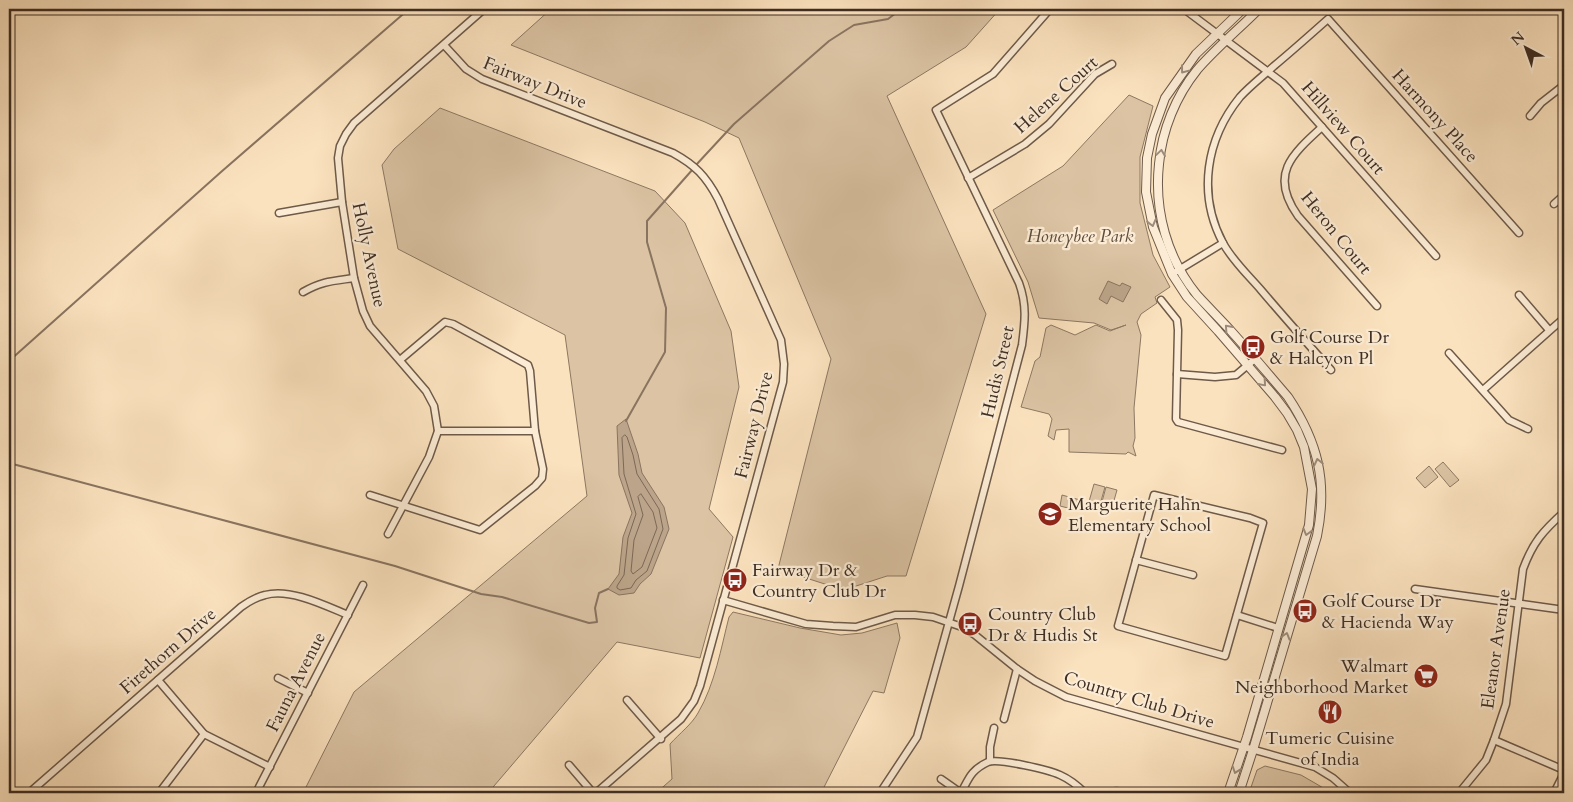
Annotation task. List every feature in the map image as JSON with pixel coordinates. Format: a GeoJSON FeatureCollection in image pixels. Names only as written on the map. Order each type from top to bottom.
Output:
{"type":"FeatureCollection","features":[{"type":"Feature","properties":{"kind":"street","name":"Holly Avenue"},"geometry":{"type":"LineString","coordinates":[[388,534],[429,457],[438,430],[434,406],[426,391],[370,326],[363,311],[354,278],[342,202],[338,158],[340,146],[354,124],[484,9]]}},
{"type":"Feature","properties":{"kind":"street","name":"Hudis Street"},"geometry":{"type":"LineString","coordinates":[[880,793],[917,737],[1022,345],[1025,317],[1023,295],[1019,283],[936,110],[993,74],[1050,9]]}},
{"type":"Feature","properties":{"kind":"street","name":"Hillview Court"},"geometry":{"type":"LineString","coordinates":[[1184,9],[1283,83],[1436,256]]}},
{"type":"Feature","properties":{"kind":"street"},"geometry":{"type":"LineString","coordinates":[[1228,793],[1244,747],[1309,525],[1312,489],[1304,447],[1287,412],[1187,297],[1172,274],[1153,227],[1146,192],[1147,158],[1152,134],[1165,98],[1196,54],[1243,9]]}},
{"type":"Feature","properties":{"kind":"street"},"geometry":{"type":"LineString","coordinates":[[1239,793],[1317,536],[1322,500],[1320,470],[1314,445],[1307,429],[1288,397],[1197,294],[1180,269],[1166,237],[1160,216],[1157,184],[1160,150],[1165,130],[1177,102],[1196,72],[1259,9]]}},
{"type":"Feature","properties":{"kind":"street","name":"Harmony Place"},"geometry":{"type":"LineString","coordinates":[[1268,71],[1328,19],[1519,233]]}},
{"type":"Feature","properties":{"kind":"street","name":"Fairway Drive"},"geometry":{"type":"LineString","coordinates":[[444,45],[466,69],[482,79],[673,153],[688,161],[700,171],[718,199],[781,340],[784,364],[783,382],[694,702],[681,719],[595,793]]}},
{"type":"Feature","properties":{"kind":"street","name":"Helene Court"},"geometry":{"type":"LineString","coordinates":[[968,178],[1025,144],[1038,134],[1095,74],[1112,64]]}},
{"type":"Feature","properties":{"kind":"street"},"geometry":{"type":"LineString","coordinates":[[1268,71],[1242,95],[1227,115],[1216,138],[1208,175],[1209,201],[1214,222],[1223,243],[1238,264],[1331,370]]}},
{"type":"Feature","properties":{"kind":"street"},"geometry":{"type":"LineString","coordinates":[[1530,116],[1564,85]]}},
{"type":"Feature","properties":{"kind":"street","name":"Heron Court"},"geometry":{"type":"LineString","coordinates":[[1322,127],[1300,147],[1286,168],[1286,194],[1298,216],[1377,306]]}},
{"type":"Feature","properties":{"kind":"street"},"geometry":{"type":"LineString","coordinates":[[1554,204],[1564,195]]}},
{"type":"Feature","properties":{"kind":"street"},"geometry":{"type":"LineString","coordinates":[[279,213],[342,202]]}},
{"type":"Feature","properties":{"kind":"street"},"geometry":{"type":"LineString","coordinates":[[1172,274],[1223,243]]}},
{"type":"Feature","properties":{"kind":"street"},"geometry":{"type":"LineString","coordinates":[[303,292],[325,281],[354,278]]}},
{"type":"Feature","properties":{"kind":"street"},"geometry":{"type":"LineString","coordinates":[[1519,295],[1549,330]]}},
{"type":"Feature","properties":{"kind":"street"},"geometry":{"type":"LineString","coordinates":[[1161,300],[1177,320],[1176,419],[1178,422],[1282,450]]}},
{"type":"Feature","properties":{"kind":"street"},"geometry":{"type":"LineString","coordinates":[[1483,390],[1564,318]]}},
{"type":"Feature","properties":{"kind":"street"},"geometry":{"type":"LineString","coordinates":[[370,495],[480,530],[535,486],[542,478],[543,469],[535,430],[528,365],[446,322],[400,360]]}},
{"type":"Feature","properties":{"kind":"street"},"geometry":{"type":"LineString","coordinates":[[1449,353],[1509,420],[1528,429]]}},
{"type":"Feature","properties":{"kind":"street"},"geometry":{"type":"LineString","coordinates":[[1177,374],[1215,377],[1236,375],[1255,360]]}},
{"type":"Feature","properties":{"kind":"street"},"geometry":{"type":"LineString","coordinates":[[438,430],[535,430]]}},
{"type":"Feature","properties":{"kind":"street"},"geometry":{"type":"LineString","coordinates":[[1154,495],[1250,518],[1263,524],[1237,615],[1224,656],[1118,626],[1154,495]]}},
{"type":"Feature","properties":{"kind":"street","name":"Eleanor Avenue"},"geometry":{"type":"LineString","coordinates":[[1458,793],[1486,760],[1506,704],[1522,569],[1530,549],[1539,535],[1564,512]]}},
{"type":"Feature","properties":{"kind":"street"},"geometry":{"type":"LineString","coordinates":[[1136,560],[1193,576]]}},
{"type":"Feature","properties":{"kind":"street","name":"Fauna Avenue"},"geometry":{"type":"LineString","coordinates":[[256,793],[363,585]]}},
{"type":"Feature","properties":{"kind":"street"},"geometry":{"type":"LineString","coordinates":[[1415,589],[1564,610]]}},
{"type":"Feature","properties":{"kind":"street","name":"Firethorn Drive"},"geometry":{"type":"LineString","coordinates":[[29,793],[241,607],[253,599],[265,594],[292,594],[348,615]]}},
{"type":"Feature","properties":{"kind":"street","name":"Country Club Drive"},"geometry":{"type":"LineString","coordinates":[[722,600],[806,624],[856,627],[895,615],[924,616],[949,623],[975,634],[1034,681],[1066,697],[1315,767],[1333,778],[1350,793]]}},
{"type":"Feature","properties":{"kind":"street"},"geometry":{"type":"LineString","coordinates":[[1237,615],[1278,628]]}},
{"type":"Feature","properties":{"kind":"street"},"geometry":{"type":"LineString","coordinates":[[1004,719],[1017,669]]}},
{"type":"Feature","properties":{"kind":"street"},"geometry":{"type":"LineString","coordinates":[[278,678],[308,693]]}},
{"type":"Feature","properties":{"kind":"street"},"geometry":{"type":"LineString","coordinates":[[158,680],[204,734],[270,767]]}},
{"type":"Feature","properties":{"kind":"street"},"geometry":{"type":"LineString","coordinates":[[627,700],[660,738]]}},
{"type":"Feature","properties":{"kind":"street"},"geometry":{"type":"LineString","coordinates":[[990,761],[990,747],[994,728]]}},
{"type":"Feature","properties":{"kind":"street"},"geometry":{"type":"LineString","coordinates":[[159,793],[204,734]]}},
{"type":"Feature","properties":{"kind":"street"},"geometry":{"type":"LineString","coordinates":[[1494,740],[1564,771],[1554,793]]}},
{"type":"Feature","properties":{"kind":"street"},"geometry":{"type":"LineString","coordinates":[[941,779],[961,793],[972,772],[990,761],[1012,762],[1059,774],[1077,785],[1085,793]]}},
{"type":"Feature","properties":{"kind":"street"},"geometry":{"type":"LineString","coordinates":[[569,765],[595,793]]}},
{"type":"Feature","properties":{"kind":"street"},"geometry":{"type":"LineString","coordinates":[[1106,793],[1121,791],[1129,793]]}},
{"type":"Feature","properties":{"kind":"green space"},"geometry":{"type":"Polygon","coordinates":[[[551,9],[1000,9],[966,47],[887,96],[986,314],[906,576],[887,576],[850,588],[831,586],[778,569],[831,359],[739,138],[705,122],[511,45],[551,9]]]}},
{"type":"Feature","properties":{"kind":"green space","name":"Honeybee Park"},"geometry":{"type":"Polygon","coordinates":[[[1129,95],[1153,106],[1140,157],[1140,203],[1153,255],[1170,287],[1155,297],[1157,303],[1141,314],[1137,322],[1141,335],[1134,408],[1135,438],[1133,446],[1136,456],[1128,452],[1126,454],[1069,452],[1069,429],[1056,430],[1054,440],[1048,436],[1052,419],[1049,414],[1021,407],[1035,361],[1040,357],[1046,328],[1051,325],[1075,335],[1096,325],[1110,331],[1126,325],[1111,330],[1094,323],[1039,318],[1028,282],[993,210],[1063,166],[1129,95]]]}},
{"type":"Feature","properties":{"kind":"green space"},"geometry":{"type":"Polygon","coordinates":[[[440,108],[655,191],[685,223],[731,331],[739,387],[709,509],[733,537],[700,658],[617,642],[488,793],[303,793],[354,692],[587,496],[565,335],[398,249],[382,165],[394,149],[440,108]]]}},
{"type":"Feature","properties":{"kind":"green space"},"geometry":{"type":"Polygon","coordinates":[[[1443,462],[1459,480],[1450,487],[1435,469],[1443,462]]]}},
{"type":"Feature","properties":{"kind":"green space"},"geometry":{"type":"Polygon","coordinates":[[[1429,466],[1438,477],[1425,488],[1416,478],[1429,466]]]}},
{"type":"Feature","properties":{"kind":"green space"},"geometry":{"type":"Polygon","coordinates":[[[1094,484],[1105,487],[1099,508],[1088,505],[1094,484]]]}},
{"type":"Feature","properties":{"kind":"green space"},"geometry":{"type":"Polygon","coordinates":[[[1106,487],[1117,490],[1111,511],[1100,509],[1106,487]]]}},
{"type":"Feature","properties":{"kind":"green space"},"geometry":{"type":"Polygon","coordinates":[[[1062,495],[1080,500],[1082,504],[1080,511],[1060,506],[1062,495]]]}},
{"type":"Feature","properties":{"kind":"green space"},"geometry":{"type":"Polygon","coordinates":[[[733,612],[800,628],[841,635],[862,633],[897,623],[900,638],[884,693],[873,691],[821,793],[656,793],[672,779],[670,744],[692,721],[704,702],[717,666],[729,617],[733,612]]]}},
{"type":"Feature","properties":{"kind":"green space"},"geometry":{"type":"Polygon","coordinates":[[[1265,766],[1301,775],[1332,793],[1249,793],[1257,770],[1265,766]]]}},
{"type":"Feature","properties":{"kind":"water"},"geometry":{"type":"Polygon","coordinates":[[[1108,281],[1120,286],[1122,283],[1131,287],[1123,302],[1111,296],[1107,304],[1099,299],[1108,281]]]}},
{"type":"Feature","properties":{"kind":"water"},"geometry":{"type":"Polygon","coordinates":[[[626,419],[638,454],[642,473],[664,507],[669,529],[651,574],[640,584],[634,593],[619,595],[608,589],[619,574],[623,537],[632,513],[619,475],[617,426],[626,419]]]}},
{"type":"Feature","properties":{"kind":"waterway"},"geometry":{"type":"LineString","coordinates":[[9,361],[221,172],[409,9]]}},
{"type":"Feature","properties":{"kind":"waterway"},"geometry":{"type":"LineString","coordinates":[[696,165],[734,124],[829,41],[854,25],[888,19],[896,13],[897,9]]}},
{"type":"Feature","properties":{"kind":"waterway"},"geometry":{"type":"LineString","coordinates":[[626,421],[665,352],[666,308],[647,242],[647,221],[693,169]]}},
{"type":"Feature","properties":{"kind":"waterway"},"geometry":{"type":"LineString","coordinates":[[9,463],[395,566],[481,594],[502,597],[589,623],[597,622],[595,608],[599,593],[608,589]]}},
{"type":"Feature","properties":{"kind":"place","name":"Golf Course Dr & Halcyon Pl"},"geometry":{"type":"Point","coordinates":[1253,347]}},
{"type":"Feature","properties":{"kind":"place","name":"Marguerite Hahn Elementary School"},"geometry":{"type":"Point","coordinates":[1050,514]}},
{"type":"Feature","properties":{"kind":"place","name":"Fairway Dr & Country Club Dr"},"geometry":{"type":"Point","coordinates":[735,580]}},
{"type":"Feature","properties":{"kind":"place","name":"Golf Course Dr & Hacienda Way"},"geometry":{"type":"Point","coordinates":[1305,611]}},
{"type":"Feature","properties":{"kind":"place","name":"Country Club Dr & Hudis St"},"geometry":{"type":"Point","coordinates":[970,624]}},
{"type":"Feature","properties":{"kind":"place","name":"Walmart Neighborhood Market"},"geometry":{"type":"Point","coordinates":[1426,676]}},
{"type":"Feature","properties":{"kind":"place","name":"Tumeric Cuisine of India"},"geometry":{"type":"Point","coordinates":[1330,712]}}]}
